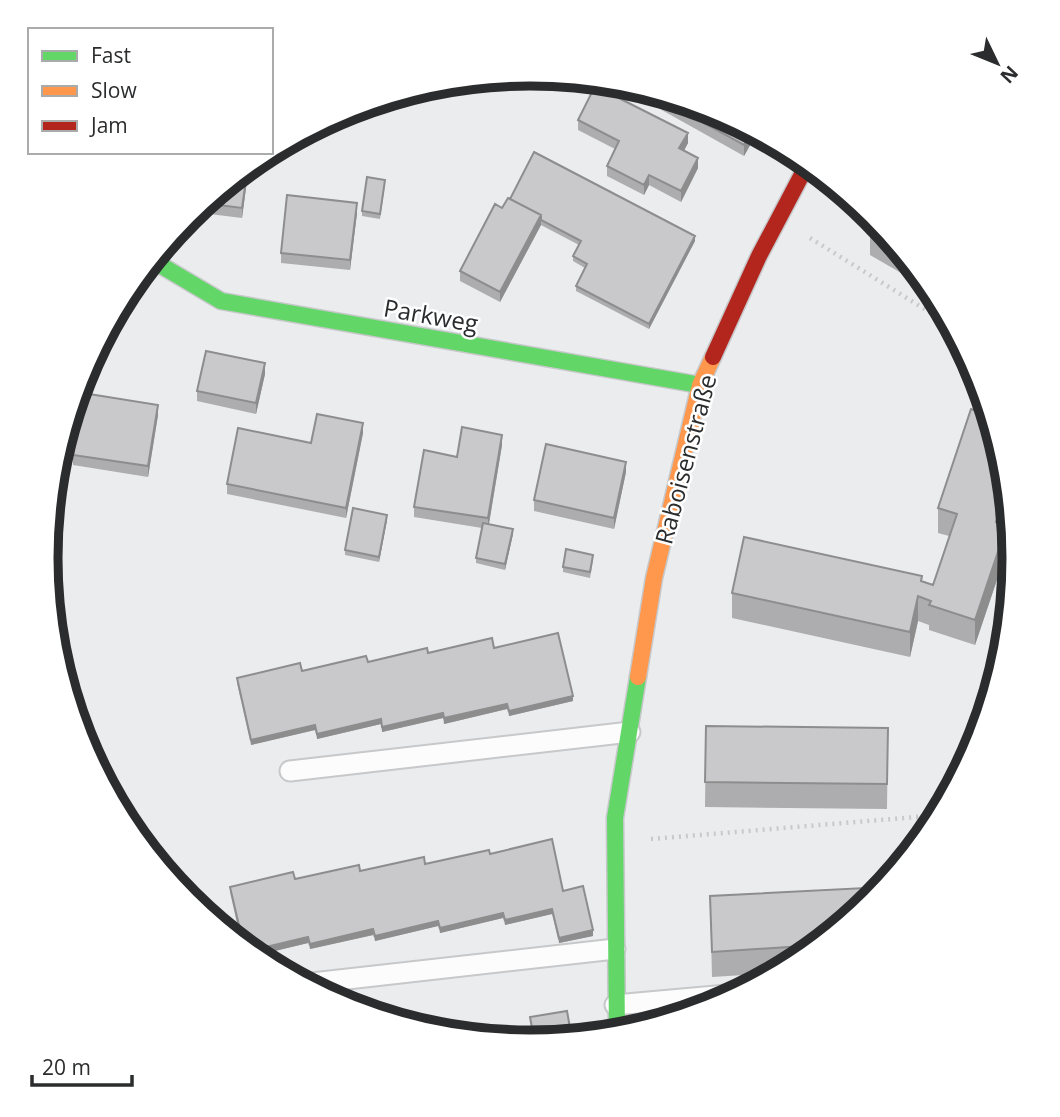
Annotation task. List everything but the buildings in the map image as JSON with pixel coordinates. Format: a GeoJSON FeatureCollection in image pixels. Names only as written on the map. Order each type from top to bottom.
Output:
{"type":"FeatureCollection","features":[{"type":"Feature","properties":{"kind":"street","name":"Raboisenstraße"},"geometry":{"type":"LineString","coordinates":[[616,1023],[615,818],[654,578],[700,385],[778,219],[802,173]]}},
{"type":"Feature","properties":{"kind":"street","name":"Parkweg"},"geometry":{"type":"LineString","coordinates":[[162,266],[222,300],[700,385]]}},
{"type":"Feature","properties":{"kind":"lane"},"geometry":{"type":"LineString","coordinates":[[290,771],[630,732]]}},
{"type":"Feature","properties":{"kind":"lane"},"geometry":{"type":"LineString","coordinates":[[321,982],[615,949]]}},
{"type":"Feature","properties":{"kind":"lane"},"geometry":{"type":"LineString","coordinates":[[615,1005],[706,997]]}},
{"type":"Feature","properties":{"kind":"path"},"geometry":{"type":"LineString","coordinates":[[778,219],[935,316]]}},
{"type":"Feature","properties":{"kind":"path"},"geometry":{"type":"LineString","coordinates":[[616,843],[926,816]]}},
{"type":"Feature","properties":{"kind":"traffic: fast"},"geometry":{"type":"LineString","coordinates":[[162,266],[221,301],[700,385]]}},
{"type":"Feature","properties":{"kind":"traffic: fast"},"geometry":{"type":"LineString","coordinates":[[617,1023],[615,818],[638,677]]}},
{"type":"Feature","properties":{"kind":"traffic: slow"},"geometry":{"type":"LineString","coordinates":[[638,677],[654,578],[700,385],[713,357]]}},
{"type":"Feature","properties":{"kind":"traffic: jam"},"geometry":{"type":"LineString","coordinates":[[713,357],[759,256],[802,174]]}}]}
